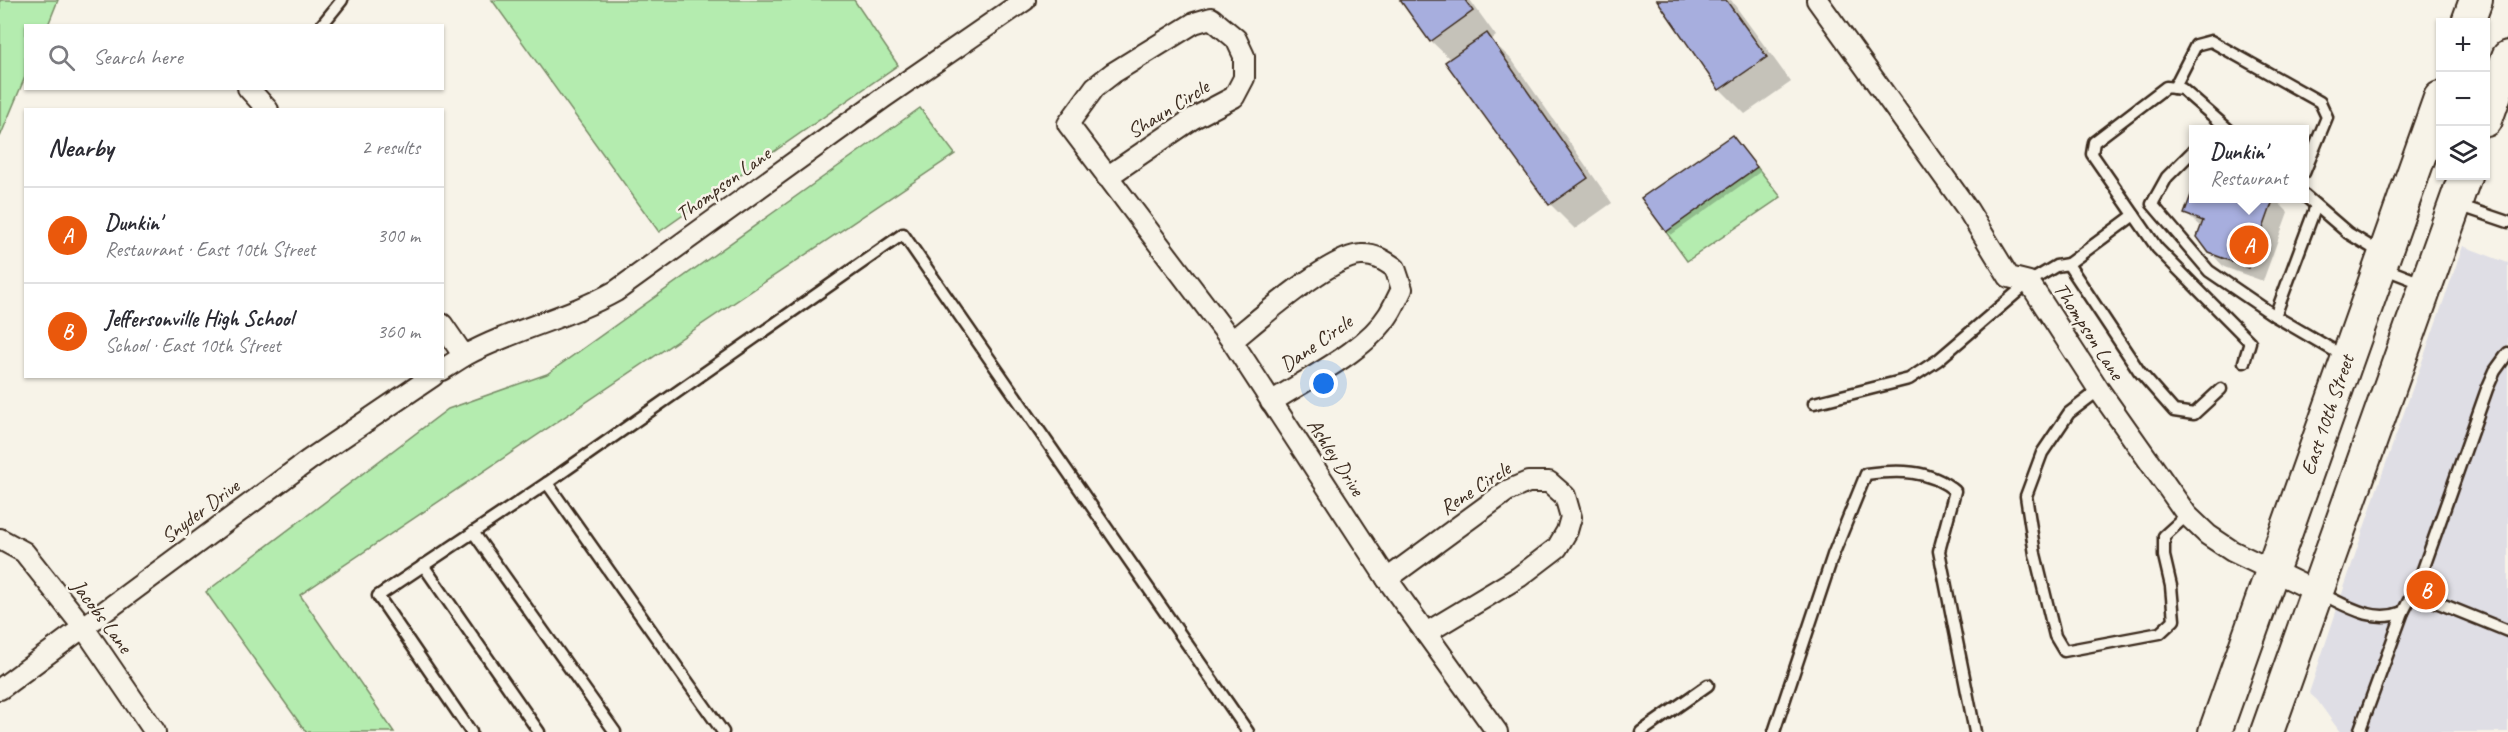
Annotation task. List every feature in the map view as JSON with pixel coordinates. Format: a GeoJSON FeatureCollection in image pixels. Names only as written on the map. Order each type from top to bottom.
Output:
{"type":"FeatureCollection","features":[{"type":"Feature","properties":{"kind":"main road"},"geometry":{"type":"LineString","coordinates":[[2469,18],[2476,0]]}},
{"type":"Feature","properties":{"kind":"main road"},"geometry":{"type":"LineString","coordinates":[[2490,107],[2500,75]]}},
{"type":"Feature","properties":{"kind":"main road","name":"East 10th Street"},"geometry":{"type":"LineString","coordinates":[[2215,732],[2436,109]]}},
{"type":"Feature","properties":{"kind":"main road"},"geometry":{"type":"LineString","coordinates":[[2267,732],[2460,190]]}},
{"type":"Feature","properties":{"kind":"street","name":"Thompson Lane"},"geometry":{"type":"LineString","coordinates":[[464,356],[493,340],[572,313],[616,291],[883,98],[1025,0]]}},
{"type":"Feature","properties":{"kind":"street","name":"Thompson Lane"},"geometry":{"type":"LineString","coordinates":[[1817,0],[1968,210],[2009,277],[2029,282],[2099,390],[2187,515],[2220,543],[2317,592]]}},
{"type":"Feature","properties":{"kind":"street","name":"Shaun Circle"},"geometry":{"type":"LineString","coordinates":[[1068,124],[1095,87],[1194,23],[1211,18],[1236,39],[1244,56],[1244,78],[1234,96],[1192,119],[1107,177]]}},
{"type":"Feature","properties":{"kind":"street"},"geometry":{"type":"LineString","coordinates":[[250,90],[265,108]]}},
{"type":"Feature","properties":{"kind":"street","name":"Ashley Drive"},"geometry":{"type":"LineString","coordinates":[[1068,124],[1232,341],[1387,579],[1497,732]]}},
{"type":"Feature","properties":{"kind":"street","name":"Dane Circle"},"geometry":{"type":"LineString","coordinates":[[1232,341],[1312,277],[1335,265],[1360,254],[1379,257],[1395,268],[1402,289],[1389,314],[1379,327],[1354,349],[1271,402]]}},
{"type":"Feature","properties":{"kind":"street"},"geometry":{"type":"LineString","coordinates":[[444,327],[464,356],[444,369]]}},
{"type":"Feature","properties":{"kind":"street","name":"Snyder Drive"},"geometry":{"type":"LineString","coordinates":[[0,689],[309,460],[430,378]]}},
{"type":"Feature","properties":{"kind":"street","name":"Rene Circle"},"geometry":{"type":"LineString","coordinates":[[1387,579],[1507,491],[1528,482],[1549,482],[1565,496],[1571,518],[1567,531],[1557,548],[1520,577],[1426,633]]}},
{"type":"Feature","properties":{"kind":"street","name":"Jacobs Lane"},"geometry":{"type":"LineString","coordinates":[[0,539],[24,552],[84,628],[155,732]]}},
{"type":"Feature","properties":{"kind":"lane"},"geometry":{"type":"LineString","coordinates":[[323,24],[342,0]]}},
{"type":"Feature","properties":{"kind":"lane"},"geometry":{"type":"LineString","coordinates":[[2174,88],[2196,45],[2211,41],[2320,102],[2327,117],[2309,161]]}},
{"type":"Feature","properties":{"kind":"lane"},"geometry":{"type":"LineString","coordinates":[[2219,125],[2182,89],[2166,87],[2094,142],[2092,154],[2157,248],[2250,342],[2244,362]]}},
{"type":"Feature","properties":{"kind":"lane"},"geometry":{"type":"LineString","coordinates":[[2189,154],[2167,177],[2152,204],[2210,271],[2275,316],[2347,358]]}},
{"type":"Feature","properties":{"kind":"lane"},"geometry":{"type":"LineString","coordinates":[[2460,190],[2508,222]]}},
{"type":"Feature","properties":{"kind":"lane"},"geometry":{"type":"LineString","coordinates":[[2309,200],[2382,261],[2426,285]]}},
{"type":"Feature","properties":{"kind":"lane"},"geometry":{"type":"LineString","coordinates":[[2275,316],[2316,206]]}},
{"type":"Feature","properties":{"kind":"lane"},"geometry":{"type":"LineString","coordinates":[[1815,403],[1909,379],[1938,360],[2029,282],[2056,266],[2068,264],[2134,215]]}},
{"type":"Feature","properties":{"kind":"lane"},"geometry":{"type":"LineString","coordinates":[[471,732],[378,596],[547,483],[903,234],[1248,732]]}},
{"type":"Feature","properties":{"kind":"lane"},"geometry":{"type":"LineString","coordinates":[[2068,264],[2139,371],[2174,411],[2194,414],[2221,389]]}},
{"type":"Feature","properties":{"kind":"lane"},"geometry":{"type":"LineString","coordinates":[[2359,732],[2406,604],[2414,593],[2487,389],[2495,371],[2508,353]]}},
{"type":"Feature","properties":{"kind":"lane"},"geometry":{"type":"LineString","coordinates":[[2099,390],[2069,413],[2042,453],[2026,496],[2035,554],[2053,626],[2064,651],[2160,633],[2174,620],[2171,586],[2163,556],[2164,536],[2187,515]]}},
{"type":"Feature","properties":{"kind":"lane"},"geometry":{"type":"LineString","coordinates":[[1774,732],[1833,555],[1866,474],[1900,470],[1943,480],[1955,491],[1940,551],[1975,732]]}},
{"type":"Feature","properties":{"kind":"lane"},"geometry":{"type":"LineString","coordinates":[[547,483],[723,732]]}},
{"type":"Feature","properties":{"kind":"lane"},"geometry":{"type":"LineString","coordinates":[[473,532],[615,732]]}},
{"type":"Feature","properties":{"kind":"lane"},"geometry":{"type":"LineString","coordinates":[[423,565],[539,732]]}},
{"type":"Feature","properties":{"kind":"lane"},"geometry":{"type":"LineString","coordinates":[[2317,592],[2370,615],[2388,617],[2403,612]]}},
{"type":"Feature","properties":{"kind":"lane"},"geometry":{"type":"LineString","coordinates":[[2414,593],[2508,631]]}},
{"type":"Feature","properties":{"kind":"lane"},"geometry":{"type":"LineString","coordinates":[[1641,732],[1708,685]]}},
{"type":"Feature","properties":{"kind":"shaded area"},"geometry":{"type":"Polygon","coordinates":[[[2463,246],[2508,263],[2508,732],[2340,732],[2317,700],[2309,693],[2378,486],[2463,246]]]}},
{"type":"Feature","properties":{"kind":"green space"},"geometry":{"type":"Polygon","coordinates":[[[0,0],[58,0],[48,24],[24,24],[24,79],[0,137],[0,0]]]}},
{"type":"Feature","properties":{"kind":"green space"},"geometry":{"type":"Polygon","coordinates":[[[492,0],[854,0],[898,65],[659,232],[492,0]]]}},
{"type":"Feature","properties":{"kind":"green space"},"geometry":{"type":"Polygon","coordinates":[[[920,108],[955,154],[300,595],[394,732],[306,732],[206,592],[448,409],[547,374],[920,108]]]}},
{"type":"Feature","properties":{"kind":"green space"},"geometry":{"type":"Polygon","coordinates":[[[1757,167],[1781,197],[1687,261],[1666,232],[1757,167]]]}},
{"type":"Feature","properties":{"kind":"building"},"geometry":{"type":"Polygon","coordinates":[[[1400,0],[1465,0],[1473,11],[1430,42],[1400,0]]]}},
{"type":"Feature","properties":{"kind":"building"},"geometry":{"type":"Polygon","coordinates":[[[1657,0],[1726,0],[1767,57],[1719,90],[1657,0]]]}},
{"type":"Feature","properties":{"kind":"building"},"geometry":{"type":"Polygon","coordinates":[[[1487,33],[1588,178],[1549,205],[1445,62],[1487,33]]]}},
{"type":"Feature","properties":{"kind":"building"},"geometry":{"type":"Polygon","coordinates":[[[1732,135],[1757,167],[1666,232],[1641,198],[1732,135]]]}},
{"type":"Feature","properties":{"kind":"building"},"geometry":{"type":"Polygon","coordinates":[[[2189,200],[2189,203],[2272,203],[2249,268],[2209,253],[2197,237],[2203,221],[2184,214],[2189,200]]]}},
{"type":"Feature","properties":{"kind":"place","name":"Dunkin'"},"geometry":{"type":"Point","coordinates":[2249,245]}},
{"type":"Feature","properties":{"kind":"place","name":"Jeffersonville High School"},"geometry":{"type":"Point","coordinates":[2426,590]}}]}
